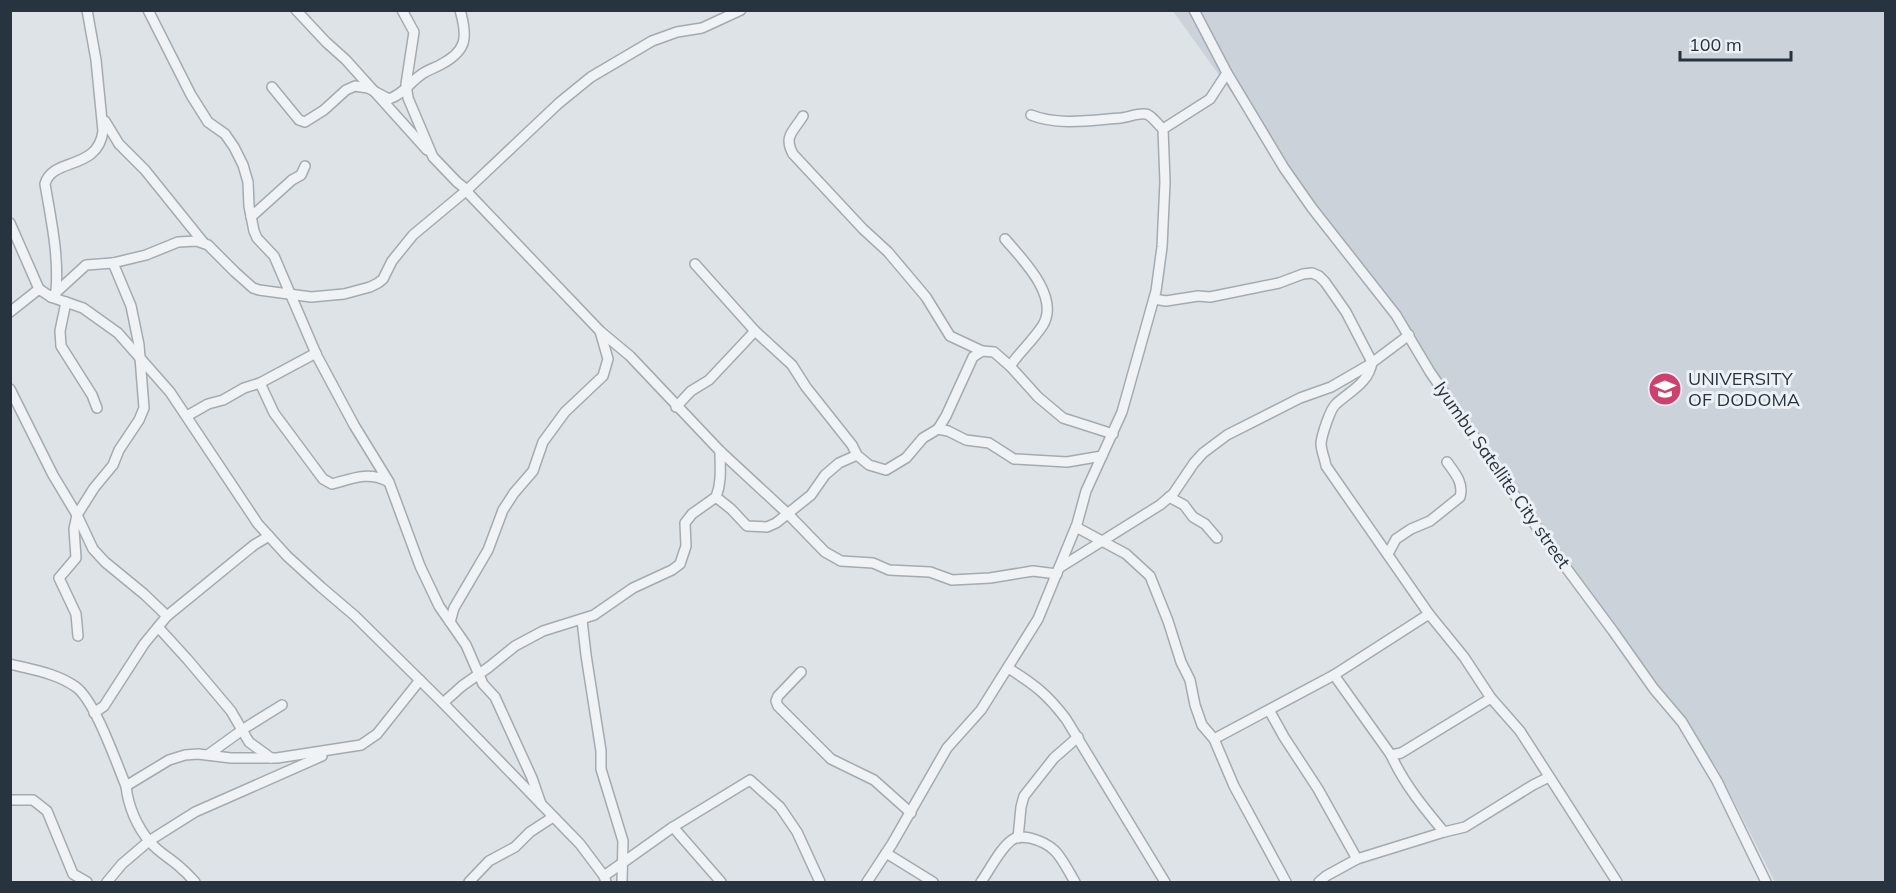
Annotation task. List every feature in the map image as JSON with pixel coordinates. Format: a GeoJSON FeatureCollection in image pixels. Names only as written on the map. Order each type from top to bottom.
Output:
{"type":"FeatureCollection","features":[{"type":"Feature","properties":{"kind":"street"},"geometry":{"type":"LineString","coordinates":[[53,294],[58,270],[57,253],[46,179],[51,173],[91,154],[102,142],[102,111],[87,10]]}},
{"type":"Feature","properties":{"kind":"street"},"geometry":{"type":"LineString","coordinates":[[148,10],[202,113],[208,122],[225,134],[243,165],[248,182],[254,231],[274,256],[316,353],[354,425],[389,482],[420,566],[439,606],[466,645],[483,684],[495,697],[532,778],[541,804]]}},
{"type":"Feature","properties":{"kind":"street"},"geometry":{"type":"LineString","coordinates":[[296,10],[379,94],[433,157],[468,190],[470,195],[600,332],[630,356],[720,451],[825,552],[840,561],[873,563],[889,570],[930,572],[952,580],[990,578],[1033,571],[1058,571],[1169,497],[1203,453],[1227,435],[1300,398],[1331,387],[1372,362],[1409,334]]}},
{"type":"Feature","properties":{"kind":"street"},"geometry":{"type":"LineString","coordinates":[[402,10],[414,32],[408,66],[408,98],[433,157]]}},
{"type":"Feature","properties":{"kind":"street"},"geometry":{"type":"LineString","coordinates":[[272,87],[299,120],[305,122],[324,110],[346,90],[355,86],[368,88],[389,99],[407,89],[423,74],[457,53],[466,36],[460,10]]}},
{"type":"Feature","properties":{"kind":"street"},"geometry":{"type":"LineString","coordinates":[[102,111],[107,126],[119,144],[145,170],[203,242],[253,288],[310,297],[344,294],[370,287],[383,279],[392,261],[413,235],[468,190],[559,103],[599,72],[652,41],[677,32],[702,28],[741,10]]}},
{"type":"Feature","properties":{"kind":"street","name":"Iyumbu Satellite City street"},"geometry":{"type":"LineString","coordinates":[[1194,10],[1227,73],[1284,168],[1409,334],[1430,372],[1547,542],[1654,689],[1682,722],[1718,781],[1766,882]]}},
{"type":"Feature","properties":{"kind":"street"},"geometry":{"type":"LineString","coordinates":[[1163,129],[1210,99],[1227,73]]}},
{"type":"Feature","properties":{"kind":"street"},"geometry":{"type":"LineString","coordinates":[[867,882],[911,813],[947,748],[981,711],[1038,620],[1076,527],[1086,490],[1128,397],[1154,299],[1164,222],[1163,129],[1148,114],[1122,118],[1072,120],[1045,120],[1031,115]]}},
{"type":"Feature","properties":{"kind":"street"},"geometry":{"type":"LineString","coordinates":[[803,116],[789,137],[788,146],[793,154],[863,229],[888,252],[926,297],[950,336],[982,351],[994,352],[1038,397],[1063,418],[1113,434]]}},
{"type":"Feature","properties":{"kind":"street"},"geometry":{"type":"LineString","coordinates":[[251,217],[292,180],[301,175],[305,166]]}},
{"type":"Feature","properties":{"kind":"street"},"geometry":{"type":"LineString","coordinates":[[10,223],[39,289],[83,308],[118,333],[170,392],[240,497],[269,536],[287,556],[356,616],[443,703],[580,844],[605,879],[623,862],[673,827],[750,780],[780,807],[797,832],[820,882]]}},
{"type":"Feature","properties":{"kind":"street"},"geometry":{"type":"LineString","coordinates":[[1005,239],[1033,271],[1047,304],[1043,324],[1010,366]]}},
{"type":"Feature","properties":{"kind":"street"},"geometry":{"type":"LineString","coordinates":[[53,294],[86,266],[146,255],[178,242],[203,242]]}},
{"type":"Feature","properties":{"kind":"street"},"geometry":{"type":"LineString","coordinates":[[78,636],[76,614],[59,578],[76,558],[74,529],[77,515],[94,488],[113,465],[119,450],[143,411],[144,397],[139,345],[131,306],[112,263]]}},
{"type":"Feature","properties":{"kind":"street"},"geometry":{"type":"LineString","coordinates":[[695,264],[755,331],[792,365],[806,387],[852,445],[857,455],[869,465],[886,470],[906,458],[923,438],[938,429],[946,417],[973,357],[982,351]]}},
{"type":"Feature","properties":{"kind":"street"},"geometry":{"type":"LineString","coordinates":[[1154,299],[1166,302],[1198,296],[1210,297],[1278,283],[1312,273],[1325,282],[1346,312],[1372,362],[1371,370],[1365,378],[1353,391],[1333,405],[1321,444],[1326,466],[1429,614],[1464,657],[1491,698],[1520,731],[1617,882]]}},
{"type":"Feature","properties":{"kind":"street"},"geometry":{"type":"LineString","coordinates":[[10,312],[39,289]]}},
{"type":"Feature","properties":{"kind":"street"},"geometry":{"type":"LineString","coordinates":[[66,302],[60,331],[62,346],[92,395],[96,408]]}},
{"type":"Feature","properties":{"kind":"street"},"geometry":{"type":"LineString","coordinates":[[676,406],[691,391],[709,380],[755,331]]}},
{"type":"Feature","properties":{"kind":"street"},"geometry":{"type":"LineString","coordinates":[[450,622],[454,608],[488,550],[503,510],[533,471],[543,442],[565,412],[603,376],[608,359],[600,332]]}},
{"type":"Feature","properties":{"kind":"street"},"geometry":{"type":"LineString","coordinates":[[187,416],[208,404],[223,400],[244,388],[260,383],[316,353]]}},
{"type":"Feature","properties":{"kind":"street"},"geometry":{"type":"LineString","coordinates":[[260,383],[274,413],[323,479],[332,484],[376,475],[389,482]]}},
{"type":"Feature","properties":{"kind":"street"},"geometry":{"type":"LineString","coordinates":[[10,389],[93,549],[167,616]]}},
{"type":"Feature","properties":{"kind":"street"},"geometry":{"type":"LineString","coordinates":[[938,429],[948,430],[966,440],[989,443],[1014,459],[1067,462],[1102,456]]}},
{"type":"Feature","properties":{"kind":"street"},"geometry":{"type":"LineString","coordinates":[[443,703],[512,648],[532,636],[582,620],[602,610],[633,588],[680,564],[686,546],[685,523],[692,514],[716,497],[719,489],[720,451]]}},
{"type":"Feature","properties":{"kind":"street"},"geometry":{"type":"LineString","coordinates":[[716,497],[747,526],[767,527],[776,523],[811,495],[825,475],[839,463],[857,455]]}},
{"type":"Feature","properties":{"kind":"street"},"geometry":{"type":"LineString","coordinates":[[1388,554],[1396,539],[1411,529],[1430,521],[1460,497],[1462,491],[1460,481],[1447,462]]}},
{"type":"Feature","properties":{"kind":"street"},"geometry":{"type":"LineString","coordinates":[[1169,497],[1184,505],[1193,517],[1205,524],[1217,538]]}},
{"type":"Feature","properties":{"kind":"street"},"geometry":{"type":"LineString","coordinates":[[1076,527],[1126,554],[1150,576],[1181,662],[1190,680],[1202,725],[1214,739],[1234,786],[1286,882]]}},
{"type":"Feature","properties":{"kind":"street"},"geometry":{"type":"LineString","coordinates":[[94,713],[104,706],[144,644],[167,616],[254,545],[269,536]]}},
{"type":"Feature","properties":{"kind":"street"},"geometry":{"type":"LineString","coordinates":[[1214,739],[1334,675],[1429,614]]}},
{"type":"Feature","properties":{"kind":"street"},"geometry":{"type":"LineString","coordinates":[[582,620],[601,752],[601,768],[623,841],[622,882]]}},
{"type":"Feature","properties":{"kind":"street"},"geometry":{"type":"LineString","coordinates":[[158,627],[231,711],[249,742],[272,759]]}},
{"type":"Feature","properties":{"kind":"street"},"geometry":{"type":"LineString","coordinates":[[10,664],[38,670],[75,686],[88,700],[126,786],[127,797],[137,824],[149,841],[162,854],[182,868],[195,882]]}},
{"type":"Feature","properties":{"kind":"street"},"geometry":{"type":"LineString","coordinates":[[1008,668],[1034,684],[1053,702],[1078,737],[1165,882]]}},
{"type":"Feature","properties":{"kind":"street"},"geometry":{"type":"LineString","coordinates":[[801,672],[778,696],[776,701],[778,706],[831,759],[874,780],[911,813]]}},
{"type":"Feature","properties":{"kind":"street"},"geometry":{"type":"LineString","coordinates":[[1334,675],[1391,755],[1398,770],[1422,805],[1443,832]]}},
{"type":"Feature","properties":{"kind":"street"},"geometry":{"type":"LineString","coordinates":[[126,786],[169,760],[185,755],[209,754],[231,758],[272,759],[361,745],[377,734],[420,680]]}},
{"type":"Feature","properties":{"kind":"street"},"geometry":{"type":"LineString","coordinates":[[1391,755],[1401,753],[1491,698]]}},
{"type":"Feature","properties":{"kind":"street"},"geometry":{"type":"LineString","coordinates":[[209,754],[282,705]]}},
{"type":"Feature","properties":{"kind":"street"},"geometry":{"type":"LineString","coordinates":[[1269,710],[1318,789],[1357,859]]}},
{"type":"Feature","properties":{"kind":"street"},"geometry":{"type":"LineString","coordinates":[[1018,838],[1024,795],[1054,758],[1078,737]]}},
{"type":"Feature","properties":{"kind":"street"},"geometry":{"type":"LineString","coordinates":[[107,882],[122,864],[149,841],[204,808],[337,750]]}},
{"type":"Feature","properties":{"kind":"street"},"geometry":{"type":"LineString","coordinates":[[1319,882],[1357,859],[1466,827],[1533,785],[1550,777]]}},
{"type":"Feature","properties":{"kind":"street"},"geometry":{"type":"LineString","coordinates":[[10,800],[33,800],[47,812],[72,874],[87,882]]}},
{"type":"Feature","properties":{"kind":"street"},"geometry":{"type":"LineString","coordinates":[[469,882],[489,861],[515,847],[530,832],[553,817]]}},
{"type":"Feature","properties":{"kind":"street"},"geometry":{"type":"LineString","coordinates":[[673,827],[721,882]]}},
{"type":"Feature","properties":{"kind":"street"},"geometry":{"type":"LineString","coordinates":[[981,882],[1005,846],[1012,840],[1022,837],[1050,845],[1058,853],[1075,882]]}},
{"type":"Feature","properties":{"kind":"street"},"geometry":{"type":"LineString","coordinates":[[886,853],[933,882]]}},
{"type":"Feature","properties":{"kind":"shaded area","name":"UNIVERSITY OF DODOMA"},"geometry":{"type":"Polygon","coordinates":[[[1173,11],[1885,11],[1885,882],[1775,882],[1717,768],[1173,11]]]}},
{"type":"Feature","properties":{"kind":"place","name":"UNIVERSITY OF DODOMA"},"geometry":{"type":"Point","coordinates":[1665,389]}}]}
